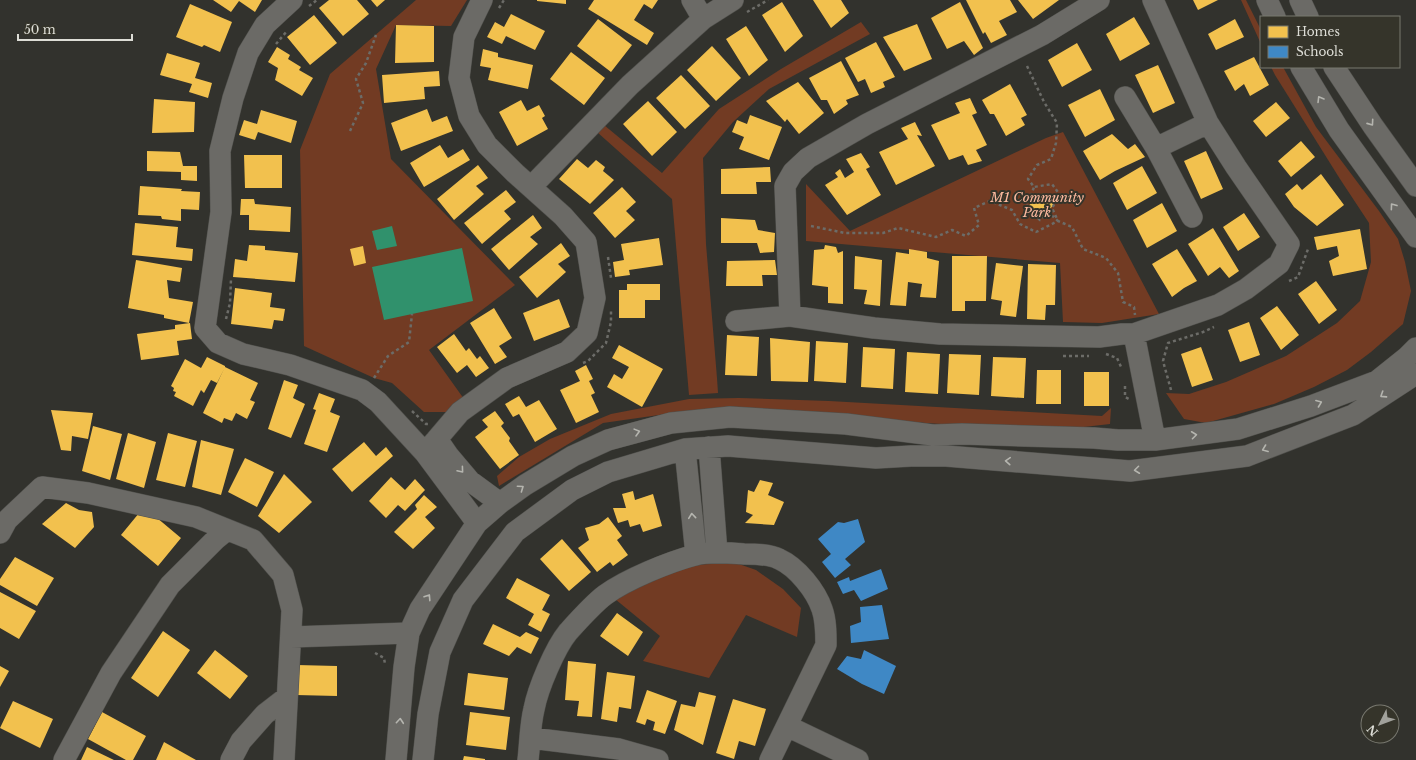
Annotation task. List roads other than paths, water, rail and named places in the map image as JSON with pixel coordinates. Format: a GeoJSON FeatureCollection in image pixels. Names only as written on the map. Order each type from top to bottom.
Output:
{"type":"FeatureCollection","features":[{"type":"Feature","properties":{"kind":"street"},"geometry":{"type":"LineString","coordinates":[[692,0],[703,19]]}},
{"type":"Feature","properties":{"kind":"street"},"geometry":{"type":"LineString","coordinates":[[531,187],[630,85],[703,19],[733,0]]}},
{"type":"Feature","properties":{"kind":"street"},"geometry":{"type":"LineString","coordinates":[[790,316],[785,186],[793,172],[808,158],[867,124],[1042,35],[1099,0]]}},
{"type":"Feature","properties":{"kind":"street"},"geometry":{"type":"LineString","coordinates":[[736,321],[790,316],[874,328],[940,334],[1100,337],[1122,334],[1134,327],[1218,305],[1246,289],[1279,264],[1289,244],[1236,167],[1208,123],[1153,0]]}},
{"type":"Feature","properties":{"kind":"street"},"geometry":{"type":"LineString","coordinates":[[1267,0],[1275,16]]}},
{"type":"Feature","properties":{"kind":"street"},"geometry":{"type":"LineString","coordinates":[[1300,0],[1308,16]]}},
{"type":"Feature","properties":{"kind":"street"},"geometry":{"type":"LineString","coordinates":[[300,3],[265,25],[248,53],[232,98],[220,151],[221,212],[205,328],[218,343],[243,354],[290,365],[362,390],[431,438],[470,481],[500,504]]}},
{"type":"Feature","properties":{"kind":"street"},"geometry":{"type":"LineString","coordinates":[[431,438],[460,412],[507,378],[567,352],[587,333],[595,298],[586,242],[563,216],[487,145],[470,116],[459,78],[464,37],[489,6]]}},
{"type":"Feature","properties":{"kind":"street"},"geometry":{"type":"LineString","coordinates":[[1303,68],[1339,130],[1416,237]]}},
{"type":"Feature","properties":{"kind":"street"},"geometry":{"type":"LineString","coordinates":[[1335,68],[1373,126],[1416,186]]}},
{"type":"Feature","properties":{"kind":"street"},"geometry":{"type":"LineString","coordinates":[[1125,97],[1156,148],[1192,217]]}},
{"type":"Feature","properties":{"kind":"street"},"geometry":{"type":"LineString","coordinates":[[1156,148],[1208,123]]}},
{"type":"Feature","properties":{"kind":"street"},"geometry":{"type":"LineString","coordinates":[[1134,327],[1155,440]]}},
{"type":"Feature","properties":{"kind":"street"},"geometry":{"type":"LineString","coordinates":[[396,760],[404,667],[409,633],[420,609],[477,523],[525,485],[573,456],[608,440],[671,423],[730,417],[846,424],[923,434],[1155,440],[1238,430],[1311,406],[1377,381],[1416,348]]}},
{"type":"Feature","properties":{"kind":"street"},"geometry":{"type":"LineString","coordinates":[[423,760],[428,714],[440,652],[462,600],[515,532],[572,490],[608,472],[685,449],[728,446],[876,458],[946,456],[1130,471],[1247,456],[1353,415],[1416,374]]}},
{"type":"Feature","properties":{"kind":"street"},"geometry":{"type":"LineString","coordinates":[[946,435],[946,456]]}},
{"type":"Feature","properties":{"kind":"street"},"geometry":{"type":"LineString","coordinates":[[431,438],[477,523]]}},
{"type":"Feature","properties":{"kind":"street"},"geometry":{"type":"LineString","coordinates":[[709,447],[718,553]]}},
{"type":"Feature","properties":{"kind":"street"},"geometry":{"type":"LineString","coordinates":[[685,449],[696,555]]}},
{"type":"Feature","properties":{"kind":"street"},"geometry":{"type":"LineString","coordinates":[[0,533],[8,520],[42,487],[88,493],[196,517],[253,540],[283,575],[292,610],[284,760]]}},
{"type":"Feature","properties":{"kind":"street"},"geometry":{"type":"LineString","coordinates":[[64,760],[111,673],[170,586],[216,539],[227,530]]}},
{"type":"Feature","properties":{"kind":"street"},"geometry":{"type":"LineString","coordinates":[[528,760],[534,709],[551,662],[567,633],[604,596],[628,581],[668,564],[696,555],[718,553],[760,554],[780,559],[797,572],[810,588],[822,609],[826,628],[826,645],[770,760]]}},
{"type":"Feature","properties":{"kind":"street"},"geometry":{"type":"LineString","coordinates":[[291,638],[409,633]]}},
{"type":"Feature","properties":{"kind":"street"},"geometry":{"type":"LineString","coordinates":[[231,760],[241,741],[265,714],[287,697]]}},
{"type":"Feature","properties":{"kind":"street"},"geometry":{"type":"LineString","coordinates":[[787,726],[858,760]]}},
{"type":"Feature","properties":{"kind":"street"},"geometry":{"type":"LineString","coordinates":[[531,738],[619,749],[658,760]]}},
{"type":"Feature","properties":{"kind":"park label","name":"M1 Community Park"},"geometry":{"type":"Point","coordinates":[1037,204]}}]}
